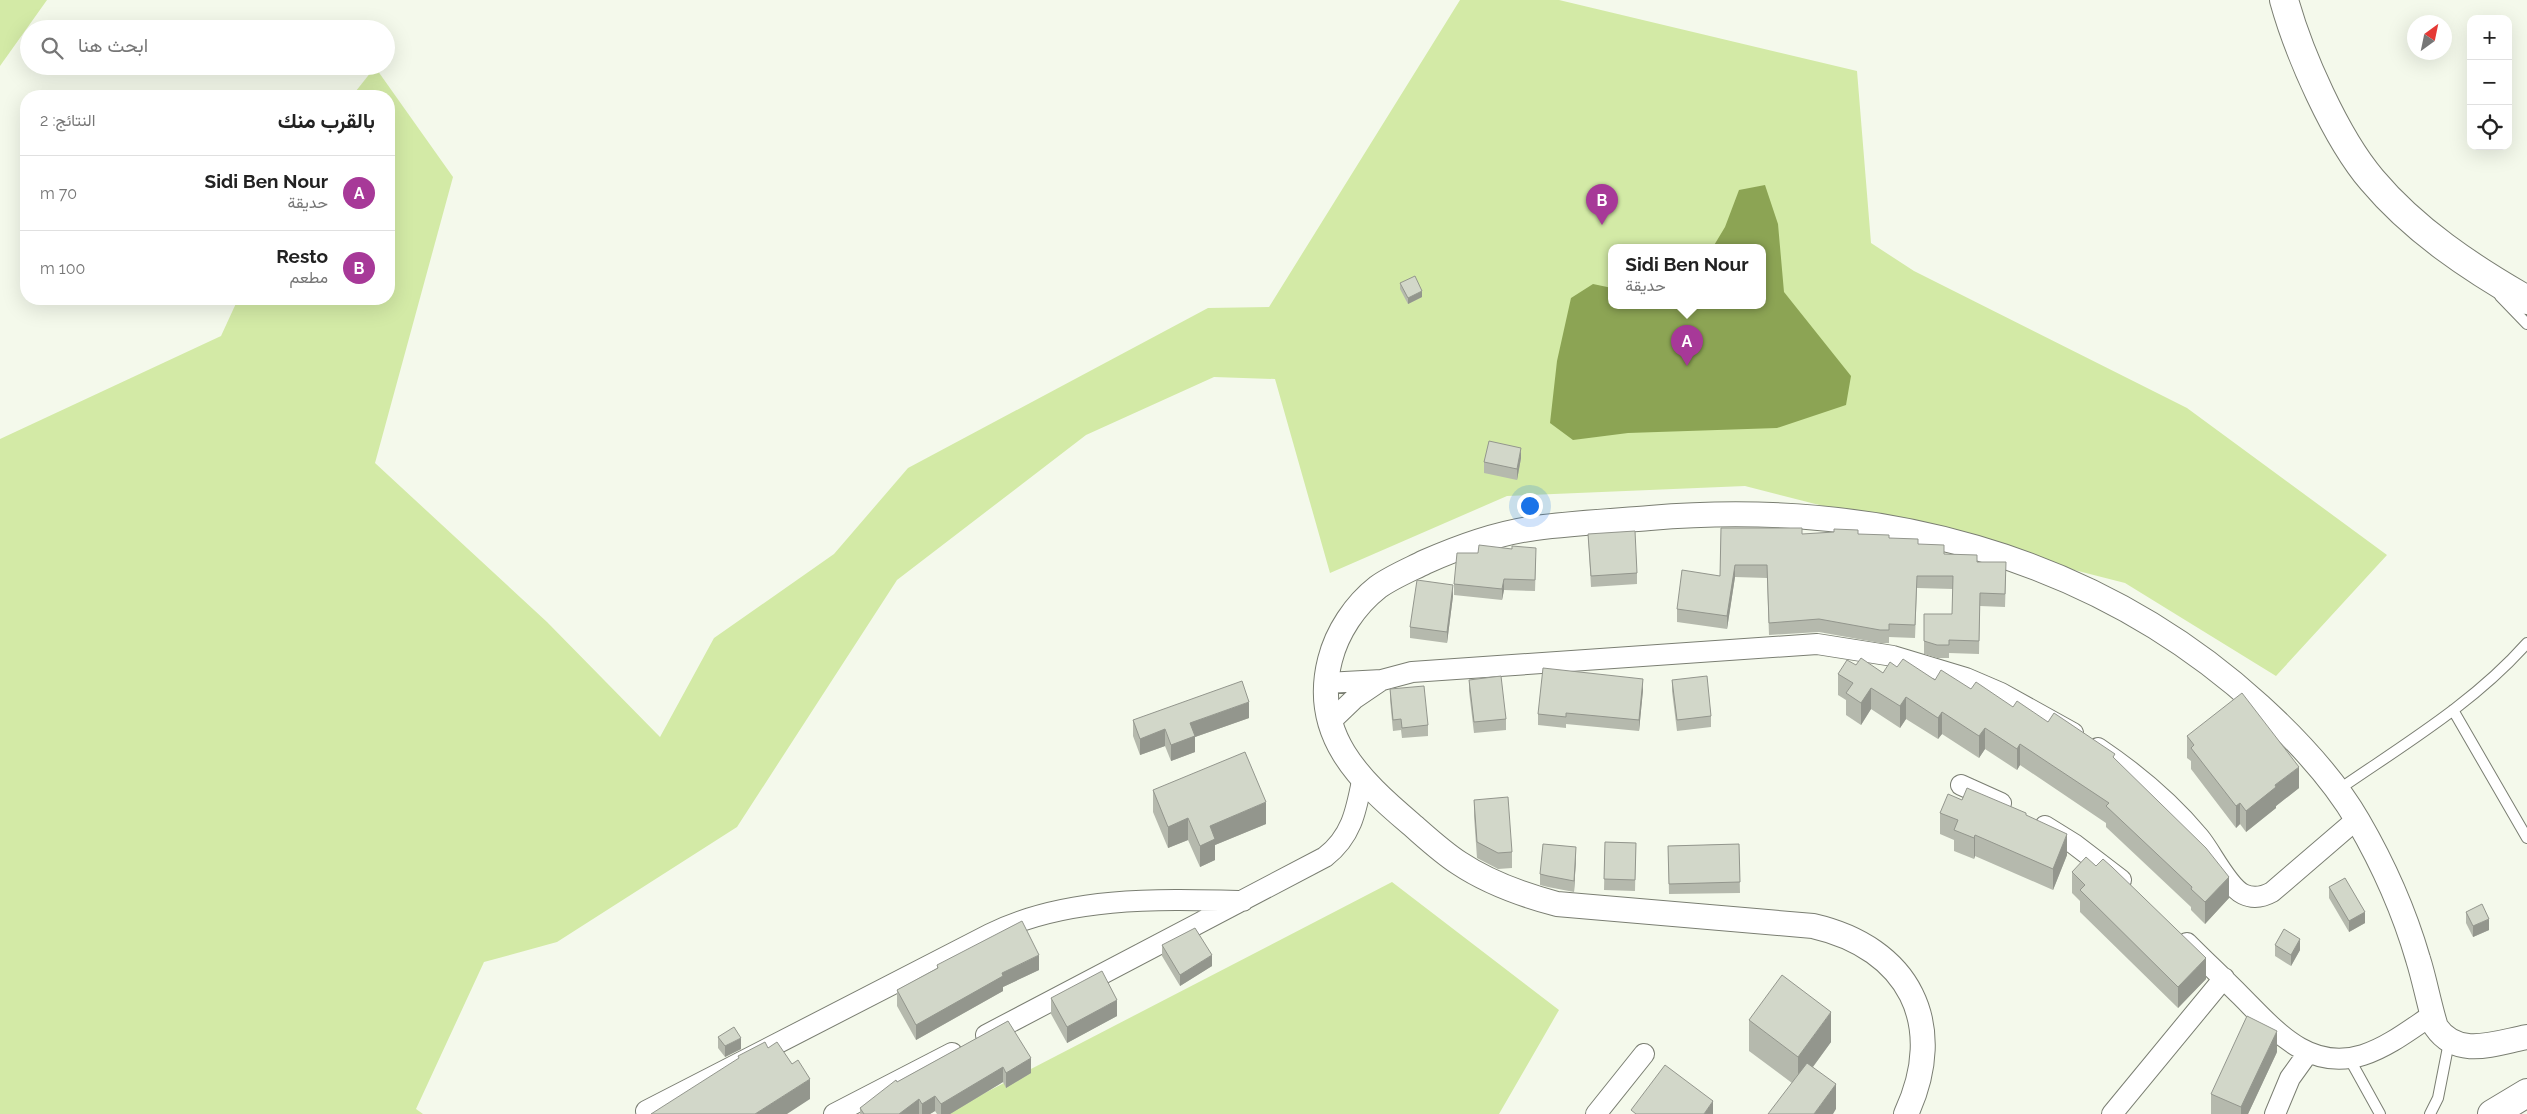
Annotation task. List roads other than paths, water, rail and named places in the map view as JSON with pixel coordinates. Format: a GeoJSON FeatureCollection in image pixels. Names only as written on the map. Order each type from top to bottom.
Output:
{"type":"FeatureCollection","features":[{"type":"Feature","properties":{"kind":"main road"},"geometry":{"type":"LineString","coordinates":[[2286,2],[2296,38],[2328,109],[2349,148],[2371,180],[2424,230],[2482,273],[2527,300]]}},
{"type":"Feature","properties":{"kind":"main road"},"geometry":{"type":"LineString","coordinates":[[2492,1114],[2527,1093]]}},
{"type":"Feature","properties":{"kind":"street"},"geometry":{"type":"LineString","coordinates":[[1906,1114],[1917,1090],[1923,1063],[1923,1035],[1916,1008],[1904,983],[1887,961],[1865,944],[1840,932],[1813,926],[1557,904],[1531,897],[1505,887],[1457,862],[1362,781],[1338,744],[1329,723],[1326,683],[1334,645],[1360,603],[1379,587],[1400,574],[1465,547],[1532,528],[1690,515],[1771,513],[1852,522],[1921,533],[1979,548],[2055,574],[2110,601],[2178,641],[2234,683],[2286,730],[2337,790],[2357,819],[2396,896],[2418,958],[2432,1016],[2436,1027],[2449,1042],[2467,1048],[2527,1038]]}},
{"type":"Feature","properties":{"kind":"street"},"geometry":{"type":"LineString","coordinates":[[1326,683],[1382,680],[1412,672],[1817,644],[1855,648],[1893,656],[1966,678],[2008,697],[2072,732],[2133,773],[2157,793],[2199,837],[2237,890],[2248,896],[2261,897],[2272,892],[2357,819]]}},
{"type":"Feature","properties":{"kind":"street"},"geometry":{"type":"LineString","coordinates":[[1329,723],[1354,699],[1382,680]]}},
{"type":"Feature","properties":{"kind":"street"},"geometry":{"type":"LineString","coordinates":[[834,1114],[1243,901],[1333,851],[1352,825],[1362,781]]}},
{"type":"Feature","properties":{"kind":"street"},"geometry":{"type":"LineString","coordinates":[[1961,785],[2024,814],[2090,855],[2134,892]]}},
{"type":"Feature","properties":{"kind":"street"},"geometry":{"type":"LineString","coordinates":[[646,1111],[990,934],[1030,916],[1073,907],[1166,900],[1243,901]]}},
{"type":"Feature","properties":{"kind":"street"},"geometry":{"type":"LineString","coordinates":[[2175,932],[2224,978],[2284,1040],[2308,1053],[2321,1057],[2349,1058],[2375,1050],[2432,1016]]}},
{"type":"Feature","properties":{"kind":"street"},"geometry":{"type":"LineString","coordinates":[[2112,1114],[2224,978]]}},
{"type":"Feature","properties":{"kind":"street"},"geometry":{"type":"LineString","coordinates":[[2274,1114],[2290,1078],[2308,1053]]}},
{"type":"Feature","properties":{"kind":"street"},"geometry":{"type":"LineString","coordinates":[[1596,1114],[1644,1054]]}},
{"type":"Feature","properties":{"kind":"lane"},"geometry":{"type":"LineString","coordinates":[[2482,273],[2527,324]]}},
{"type":"Feature","properties":{"kind":"lane"},"geometry":{"type":"LineString","coordinates":[[2337,790],[2453,710],[2499,671],[2527,643]]}},
{"type":"Feature","properties":{"kind":"lane"},"geometry":{"type":"LineString","coordinates":[[2453,710],[2527,838]]}},
{"type":"Feature","properties":{"kind":"lane"},"geometry":{"type":"LineString","coordinates":[[2430,1114],[2438,1098],[2449,1042]]}},
{"type":"Feature","properties":{"kind":"lane"},"geometry":{"type":"LineString","coordinates":[[2349,1058],[2380,1114]]}},
{"type":"Feature","properties":{"kind":"place","name":"Resto"},"geometry":{"type":"Point","coordinates":[1602,225]}},
{"type":"Feature","properties":{"kind":"place","name":"Sidi Ben Nour"},"geometry":{"type":"Point","coordinates":[1687,366]}}]}
